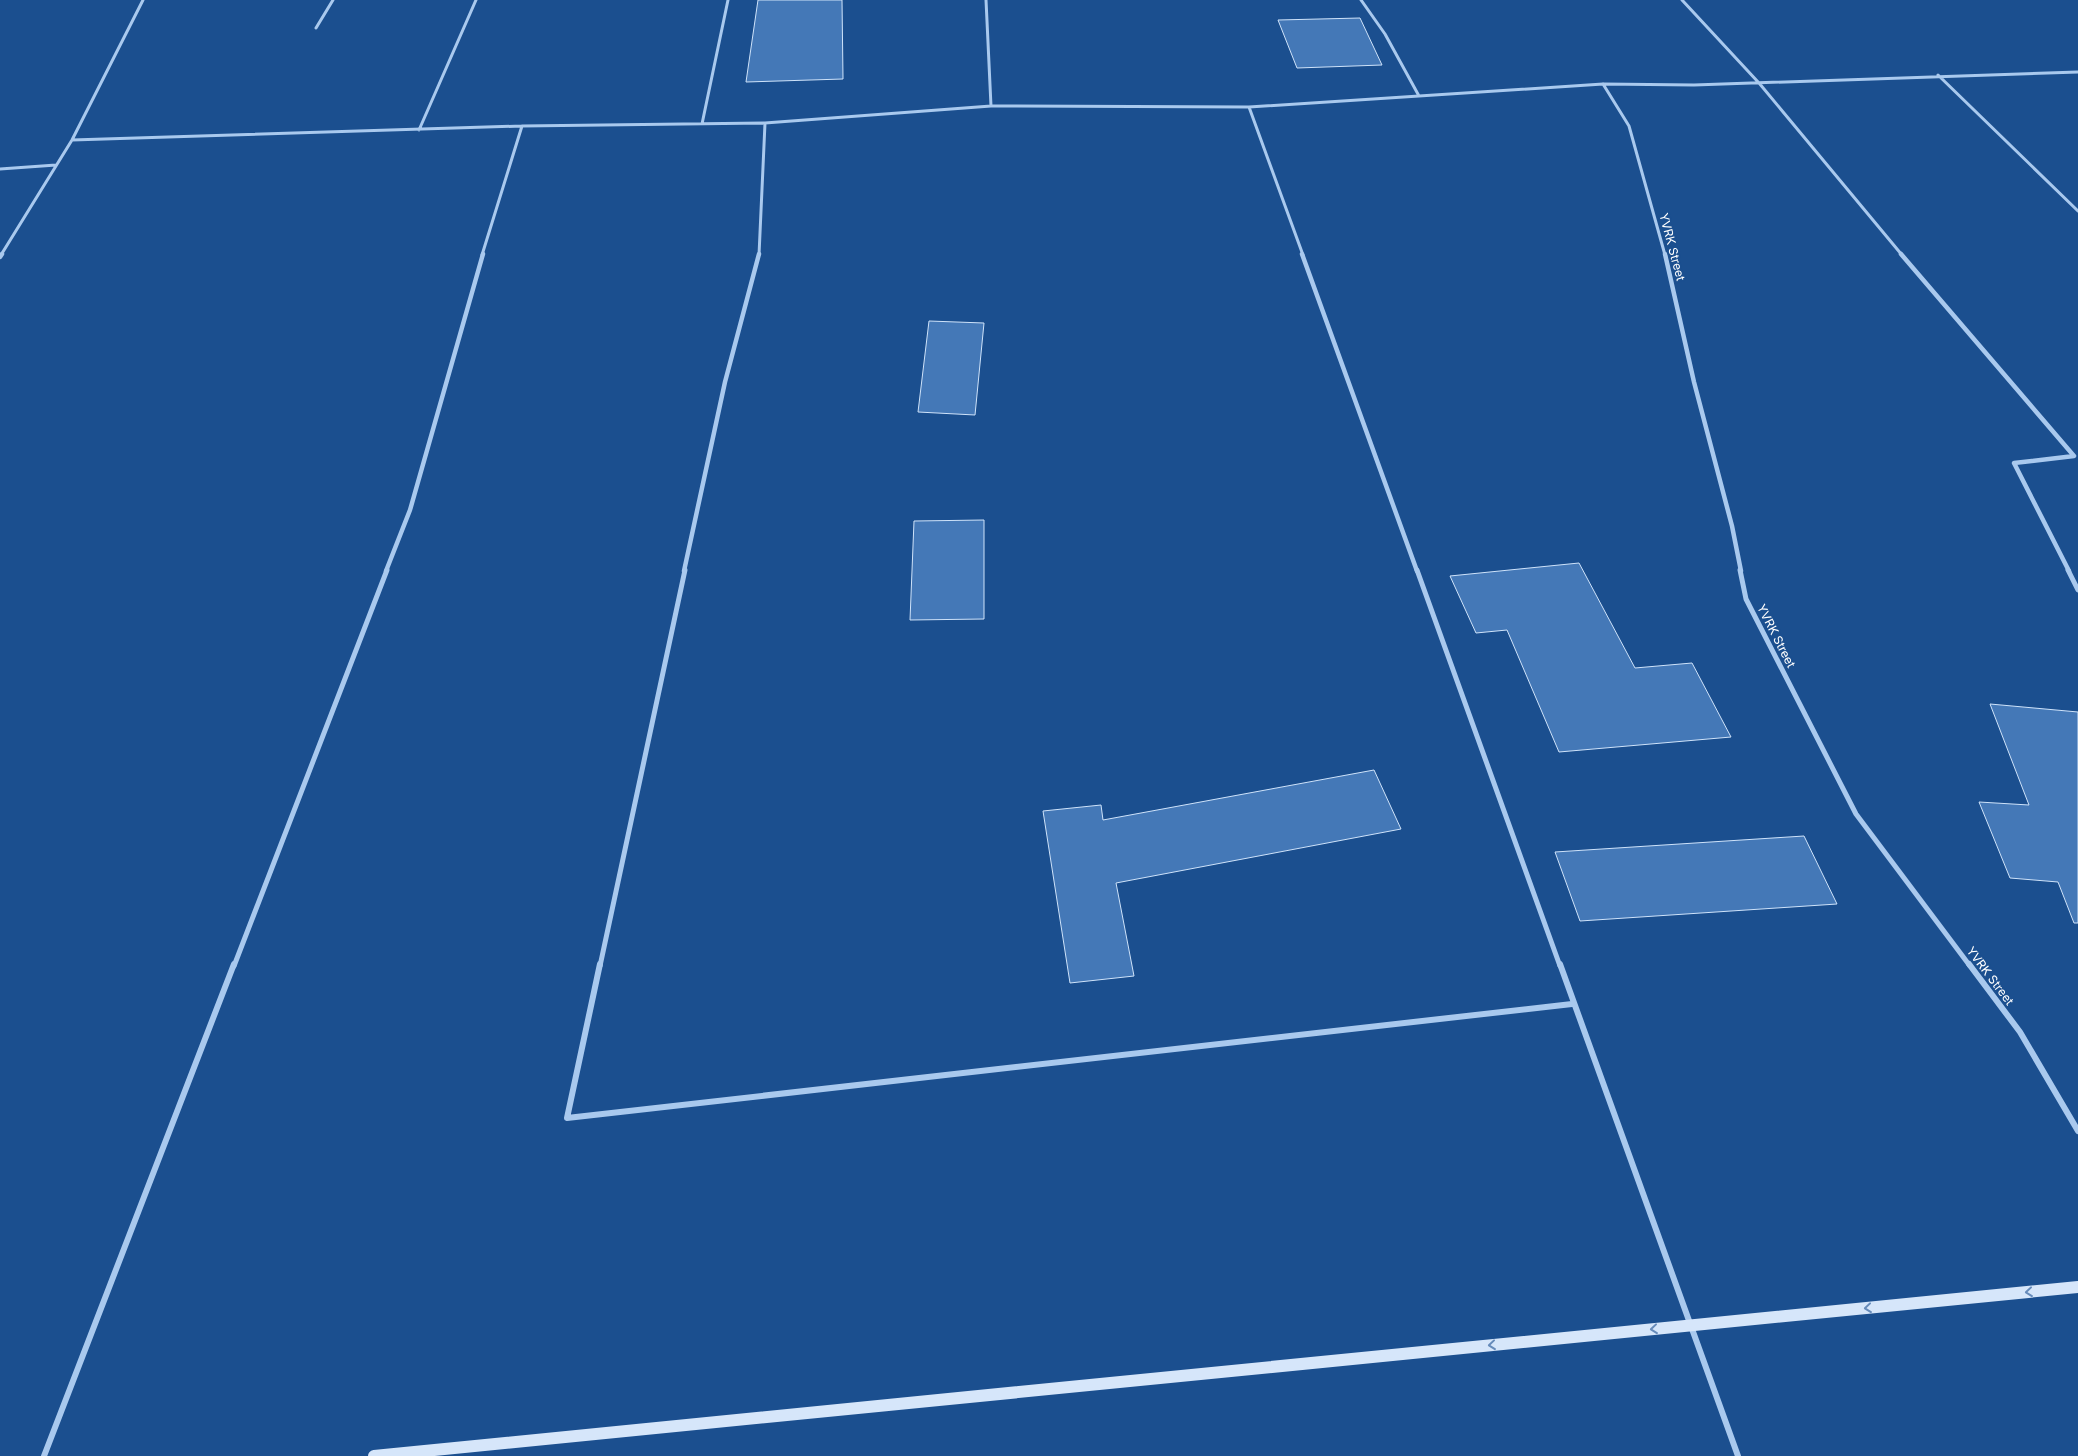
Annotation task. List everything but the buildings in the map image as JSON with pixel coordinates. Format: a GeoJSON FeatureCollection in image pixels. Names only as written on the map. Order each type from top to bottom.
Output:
{"type":"FeatureCollection","features":[{"type":"Feature","properties":{"kind":"main road"},"geometry":{"type":"LineString","coordinates":[[374,1456],[2078,1287]]}},
{"type":"Feature","properties":{"kind":"street"},"geometry":{"type":"LineString","coordinates":[[0,257],[72,140],[143,0]]}},
{"type":"Feature","properties":{"kind":"street"},"geometry":{"type":"LineString","coordinates":[[316,28],[332,0]]}},
{"type":"Feature","properties":{"kind":"street"},"geometry":{"type":"LineString","coordinates":[[419,130],[476,0]]}},
{"type":"Feature","properties":{"kind":"street"},"geometry":{"type":"LineString","coordinates":[[702,124],[728,0]]}},
{"type":"Feature","properties":{"kind":"street"},"geometry":{"type":"LineString","coordinates":[[986,0],[990,106]]}},
{"type":"Feature","properties":{"kind":"street"},"geometry":{"type":"LineString","coordinates":[[1361,0],[1400,58],[1419,96]]}},
{"type":"Feature","properties":{"kind":"street"},"geometry":{"type":"LineString","coordinates":[[1682,0],[1759,83],[2074,456],[2014,463],[2078,590]]}},
{"type":"Feature","properties":{"kind":"street"},"geometry":{"type":"LineString","coordinates":[[72,140],[522,126],[765,124],[990,106],[1249,107],[1603,84],[1759,83],[1938,75],[2078,72]]}},
{"type":"Feature","properties":{"kind":"street"},"geometry":{"type":"LineString","coordinates":[[1938,75],[2078,211]]}},
{"type":"Feature","properties":{"kind":"street","name":"YVRK Street"},"geometry":{"type":"LineString","coordinates":[[1603,84],[1629,126],[1669,269],[1694,382],[1732,526],[1746,599],[1856,814],[2020,1032],[2078,1131]]}},
{"type":"Feature","properties":{"kind":"street"},"geometry":{"type":"LineString","coordinates":[[1249,107],[1572,1004],[1738,1456]]}},
{"type":"Feature","properties":{"kind":"street"},"geometry":{"type":"LineString","coordinates":[[765,124],[759,260],[725,382],[567,1118],[1572,1004]]}},
{"type":"Feature","properties":{"kind":"street"},"geometry":{"type":"LineString","coordinates":[[44,1456],[410,510],[495,210],[522,126]]}},
{"type":"Feature","properties":{"kind":"street"},"geometry":{"type":"LineString","coordinates":[[0,169],[56,165]]}}]}
